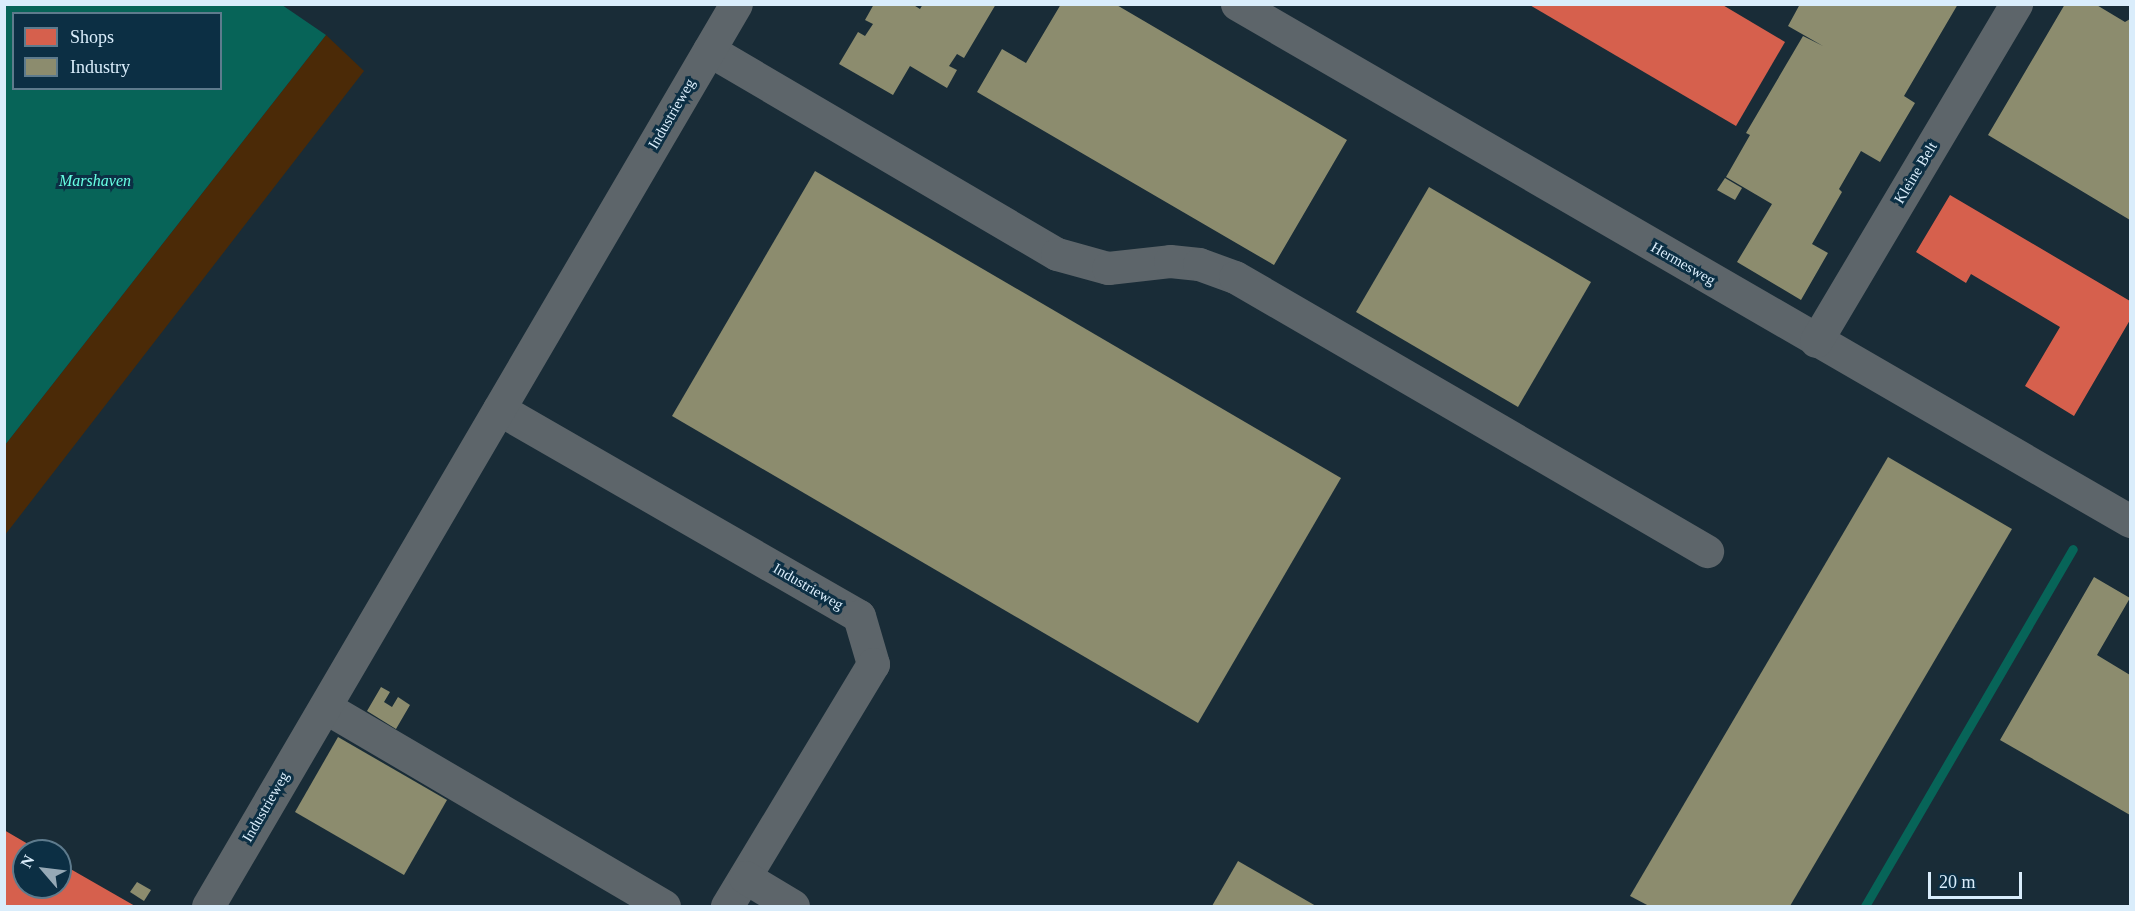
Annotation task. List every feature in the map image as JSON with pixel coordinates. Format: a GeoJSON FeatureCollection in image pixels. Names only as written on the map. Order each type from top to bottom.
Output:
{"type":"FeatureCollection","features":[{"type":"Feature","properties":{"kind":"street","name":"Industrieweg"},"geometry":{"type":"LineString","coordinates":[[208,906],[736,4]]}},
{"type":"Feature","properties":{"kind":"street","name":"Hermesweg"},"geometry":{"type":"LineString","coordinates":[[1237,4],[1816,342],[2130,521]]}},
{"type":"Feature","properties":{"kind":"street","name":"Kleine Belt"},"geometry":{"type":"LineString","coordinates":[[1816,342],[2016,4]]}},
{"type":"Feature","properties":{"kind":"street"},"geometry":{"type":"LineString","coordinates":[[709,50],[1057,254],[1108,268],[1170,261],[1198,264],[1235,277],[1707,551]]}},
{"type":"Feature","properties":{"kind":"street","name":"Industrieweg"},"geometry":{"type":"LineString","coordinates":[[499,409],[859,616],[873,664],[727,906]]}},
{"type":"Feature","properties":{"kind":"street"},"geometry":{"type":"LineString","coordinates":[[325,708],[664,906]]}},
{"type":"Feature","properties":{"kind":"street"},"geometry":{"type":"LineString","coordinates":[[745,877],[793,906]]}},
{"type":"Feature","properties":{"kind":"shaded area"},"geometry":{"type":"Polygon","coordinates":[[[326,35],[364,71],[5,535],[5,445],[326,35]]]}},
{"type":"Feature","properties":{"kind":"water","name":"Marshaven"},"geometry":{"type":"Polygon","coordinates":[[[5,4],[282,5],[326,35],[5,445],[5,4]]]}},
{"type":"Feature","properties":{"kind":"building: Shops"},"geometry":{"type":"Polygon","coordinates":[[[1528,4],[1721,4],[1785,42],[1736,126],[1528,4]]]}},
{"type":"Feature","properties":{"kind":"building: Shops"},"geometry":{"type":"Polygon","coordinates":[[[1950,195],[2130,301],[2130,320],[2074,416],[2025,386],[2060,327],[1971,274],[1966,283],[1916,252],[1950,195]]]}},
{"type":"Feature","properties":{"kind":"building: Shops"},"geometry":{"type":"Polygon","coordinates":[[[4,830],[19,839],[12,839],[12,899],[72,899],[72,870],[135,906],[4,906],[4,830]]]}},
{"type":"Feature","properties":{"kind":"building: Industry"},"geometry":{"type":"Polygon","coordinates":[[[874,4],[912,4],[920,9],[923,4],[996,4],[964,58],[957,54],[949,66],[957,70],[947,88],[910,66],[893,95],[839,64],[858,32],[865,36],[873,24],[865,20],[874,4]]]}},
{"type":"Feature","properties":{"kind":"building: Industry"},"geometry":{"type":"Polygon","coordinates":[[[1061,4],[1115,4],[1347,140],[1274,265],[977,92],[1002,49],[1026,63],[1061,4]]]}},
{"type":"Feature","properties":{"kind":"building: Industry"},"geometry":{"type":"Polygon","coordinates":[[[1800,4],[1958,4],[1904,96],[1915,103],[1880,162],[1861,151],[1839,189],[1842,192],[1812,244],[1828,253],[1801,300],[1737,262],[1772,204],[1726,177],[1750,135],[1746,133],[1803,36],[1823,46],[1788,26],[1800,4]]]}},
{"type":"Feature","properties":{"kind":"building: Industry"},"geometry":{"type":"Polygon","coordinates":[[[2065,4],[2095,4],[2125,22],[2130,19],[2130,220],[1988,135],[2065,4]]]}},
{"type":"Feature","properties":{"kind":"building: Industry"},"geometry":{"type":"Polygon","coordinates":[[[815,171],[1341,478],[1198,723],[672,416],[815,171]]]}},
{"type":"Feature","properties":{"kind":"building: Industry"},"geometry":{"type":"Polygon","coordinates":[[[1725,178],[1742,188],[1735,200],[1717,190],[1725,178]]]}},
{"type":"Feature","properties":{"kind":"building: Industry"},"geometry":{"type":"Polygon","coordinates":[[[1429,187],[1591,282],[1518,407],[1356,312],[1429,187]]]}},
{"type":"Feature","properties":{"kind":"building: Industry"},"geometry":{"type":"Polygon","coordinates":[[[1888,457],[2012,529],[1790,906],[1649,906],[1630,896],[1888,457]]]}},
{"type":"Feature","properties":{"kind":"building: Industry"},"geometry":{"type":"Polygon","coordinates":[[[2094,577],[2130,598],[2097,655],[2130,675],[2130,815],[2000,740],[2094,577]]]}},
{"type":"Feature","properties":{"kind":"building: Industry"},"geometry":{"type":"Polygon","coordinates":[[[381,687],[390,692],[384,702],[392,707],[398,697],[410,705],[396,729],[367,711],[381,687]]]}},
{"type":"Feature","properties":{"kind":"building: Industry"},"geometry":{"type":"Polygon","coordinates":[[[338,737],[447,800],[404,875],[295,812],[338,737]]]}},
{"type":"Feature","properties":{"kind":"building: Industry"},"geometry":{"type":"Polygon","coordinates":[[[1238,861],[1316,906],[1212,906],[1238,861]]]}},
{"type":"Feature","properties":{"kind":"building: Industry"},"geometry":{"type":"Polygon","coordinates":[[[137,882],[151,890],[144,901],[130,892],[137,882]]]}},
{"type":"Feature","properties":{"kind":"waterway"},"geometry":{"type":"LineString","coordinates":[[1865,906],[2073,549]]}}]}
